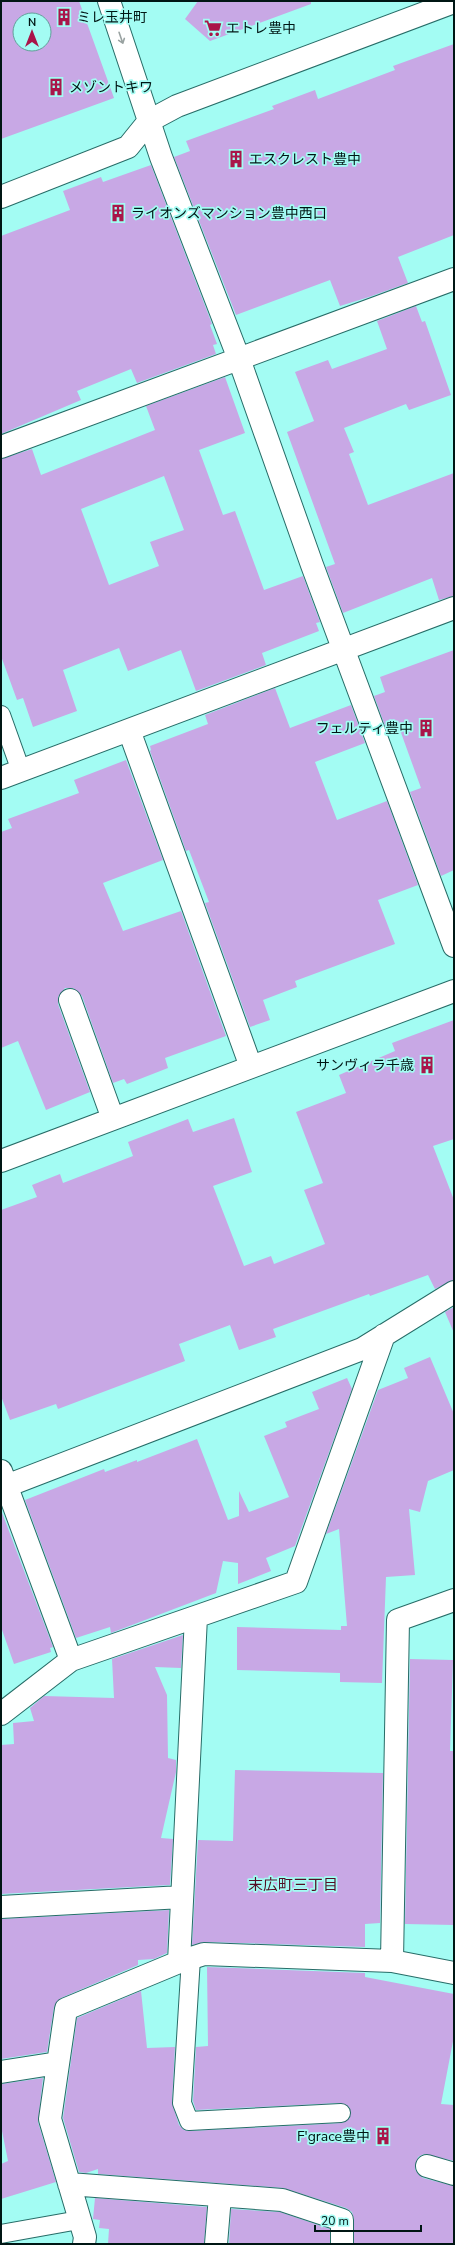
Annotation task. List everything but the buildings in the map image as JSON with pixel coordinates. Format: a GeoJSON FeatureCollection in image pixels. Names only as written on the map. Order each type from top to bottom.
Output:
{"type":"FeatureCollection","features":[{"type":"Feature","properties":{"kind":"street"},"geometry":{"type":"LineString","coordinates":[[110,1],[161,157],[239,359],[343,650],[454,946]]}},
{"type":"Feature","properties":{"kind":"street"},"geometry":{"type":"LineString","coordinates":[[1,197],[128,147],[149,120],[177,106],[454,2]]}},
{"type":"Feature","properties":{"kind":"street"},"geometry":{"type":"LineString","coordinates":[[1,447],[454,279]]}},
{"type":"Feature","properties":{"kind":"street"},"geometry":{"type":"LineString","coordinates":[[11,774],[454,608]]}},
{"type":"Feature","properties":{"kind":"street"},"geometry":{"type":"LineString","coordinates":[[129,730],[251,1067]]}},
{"type":"Feature","properties":{"kind":"street"},"geometry":{"type":"LineString","coordinates":[[1,1161],[454,991]]}},
{"type":"Feature","properties":{"kind":"street"},"geometry":{"type":"LineString","coordinates":[[70,1000],[113,1119]]}},
{"type":"Feature","properties":{"kind":"street"},"geometry":{"type":"LineString","coordinates":[[71,1660],[3,1481],[362,1349],[454,1292]]}},
{"type":"Feature","properties":{"kind":"street"},"geometry":{"type":"LineString","coordinates":[[1,1714],[71,1660],[296,1582],[384,1335]]}},
{"type":"Feature","properties":{"kind":"street"},"geometry":{"type":"LineString","coordinates":[[392,1961],[398,1620],[454,1600]]}},
{"type":"Feature","properties":{"kind":"street"},"geometry":{"type":"LineString","coordinates":[[185,1960],[182,1897],[196,1617]]}},
{"type":"Feature","properties":{"kind":"street"},"geometry":{"type":"LineString","coordinates":[[1,1907],[182,1897]]}},
{"type":"Feature","properties":{"kind":"street"},"geometry":{"type":"LineString","coordinates":[[84,2244],[85,2238],[50,2119],[66,2009],[185,1960],[204,1954],[392,1961],[454,1973]]}},
{"type":"Feature","properties":{"kind":"street"},"geometry":{"type":"LineString","coordinates":[[1,2072],[58,2063]]}},
{"type":"Feature","properties":{"kind":"street"},"geometry":{"type":"LineString","coordinates":[[427,2166],[454,2174]]}},
{"type":"Feature","properties":{"kind":"street"},"geometry":{"type":"LineString","coordinates":[[69,2184],[282,2200],[342,2220],[342,2244]]}},
{"type":"Feature","properties":{"kind":"street"},"geometry":{"type":"LineString","coordinates":[[216,2244],[220,2196]]}},
{"type":"Feature","properties":{"kind":"lane"},"geometry":{"type":"LineString","coordinates":[[1,715],[11,774]]}},
{"type":"Feature","properties":{"kind":"lane"},"geometry":{"type":"LineString","coordinates":[[185,1960],[182,2103],[189,2121],[341,2113]]}},
{"type":"Feature","properties":{"kind":"lane"},"geometry":{"type":"LineString","coordinates":[[1,2234],[79,2220]]}},
{"type":"Feature","properties":{"kind":"place","name":"ミレ玉井町"},"geometry":{"type":"Point","coordinates":[64,17]}},
{"type":"Feature","properties":{"kind":"place","name":"エトレ豊中"},"geometry":{"type":"Point","coordinates":[213,28]}},
{"type":"Feature","properties":{"kind":"place","name":"メゾントキワ"},"geometry":{"type":"Point","coordinates":[56,87]}},
{"type":"Feature","properties":{"kind":"place","name":"エスクレスト豊中"},"geometry":{"type":"Point","coordinates":[236,159]}},
{"type":"Feature","properties":{"kind":"place","name":"ライオンズマンション豊中西口"},"geometry":{"type":"Point","coordinates":[118,213]}},
{"type":"Feature","properties":{"kind":"place","name":"フェルティ豊中"},"geometry":{"type":"Point","coordinates":[426,728]}},
{"type":"Feature","properties":{"kind":"place","name":"サンヴィラ千歳"},"geometry":{"type":"Point","coordinates":[427,1065]}},
{"type":"Feature","properties":{"kind":"place","name":"F'grace豊中"},"geometry":{"type":"Point","coordinates":[383,2136]}},
{"type":"Feature","properties":{"kind":"district","name":"末広町三丁目"},"geometry":{"type":"Point","coordinates":[293,1885]}}]}
